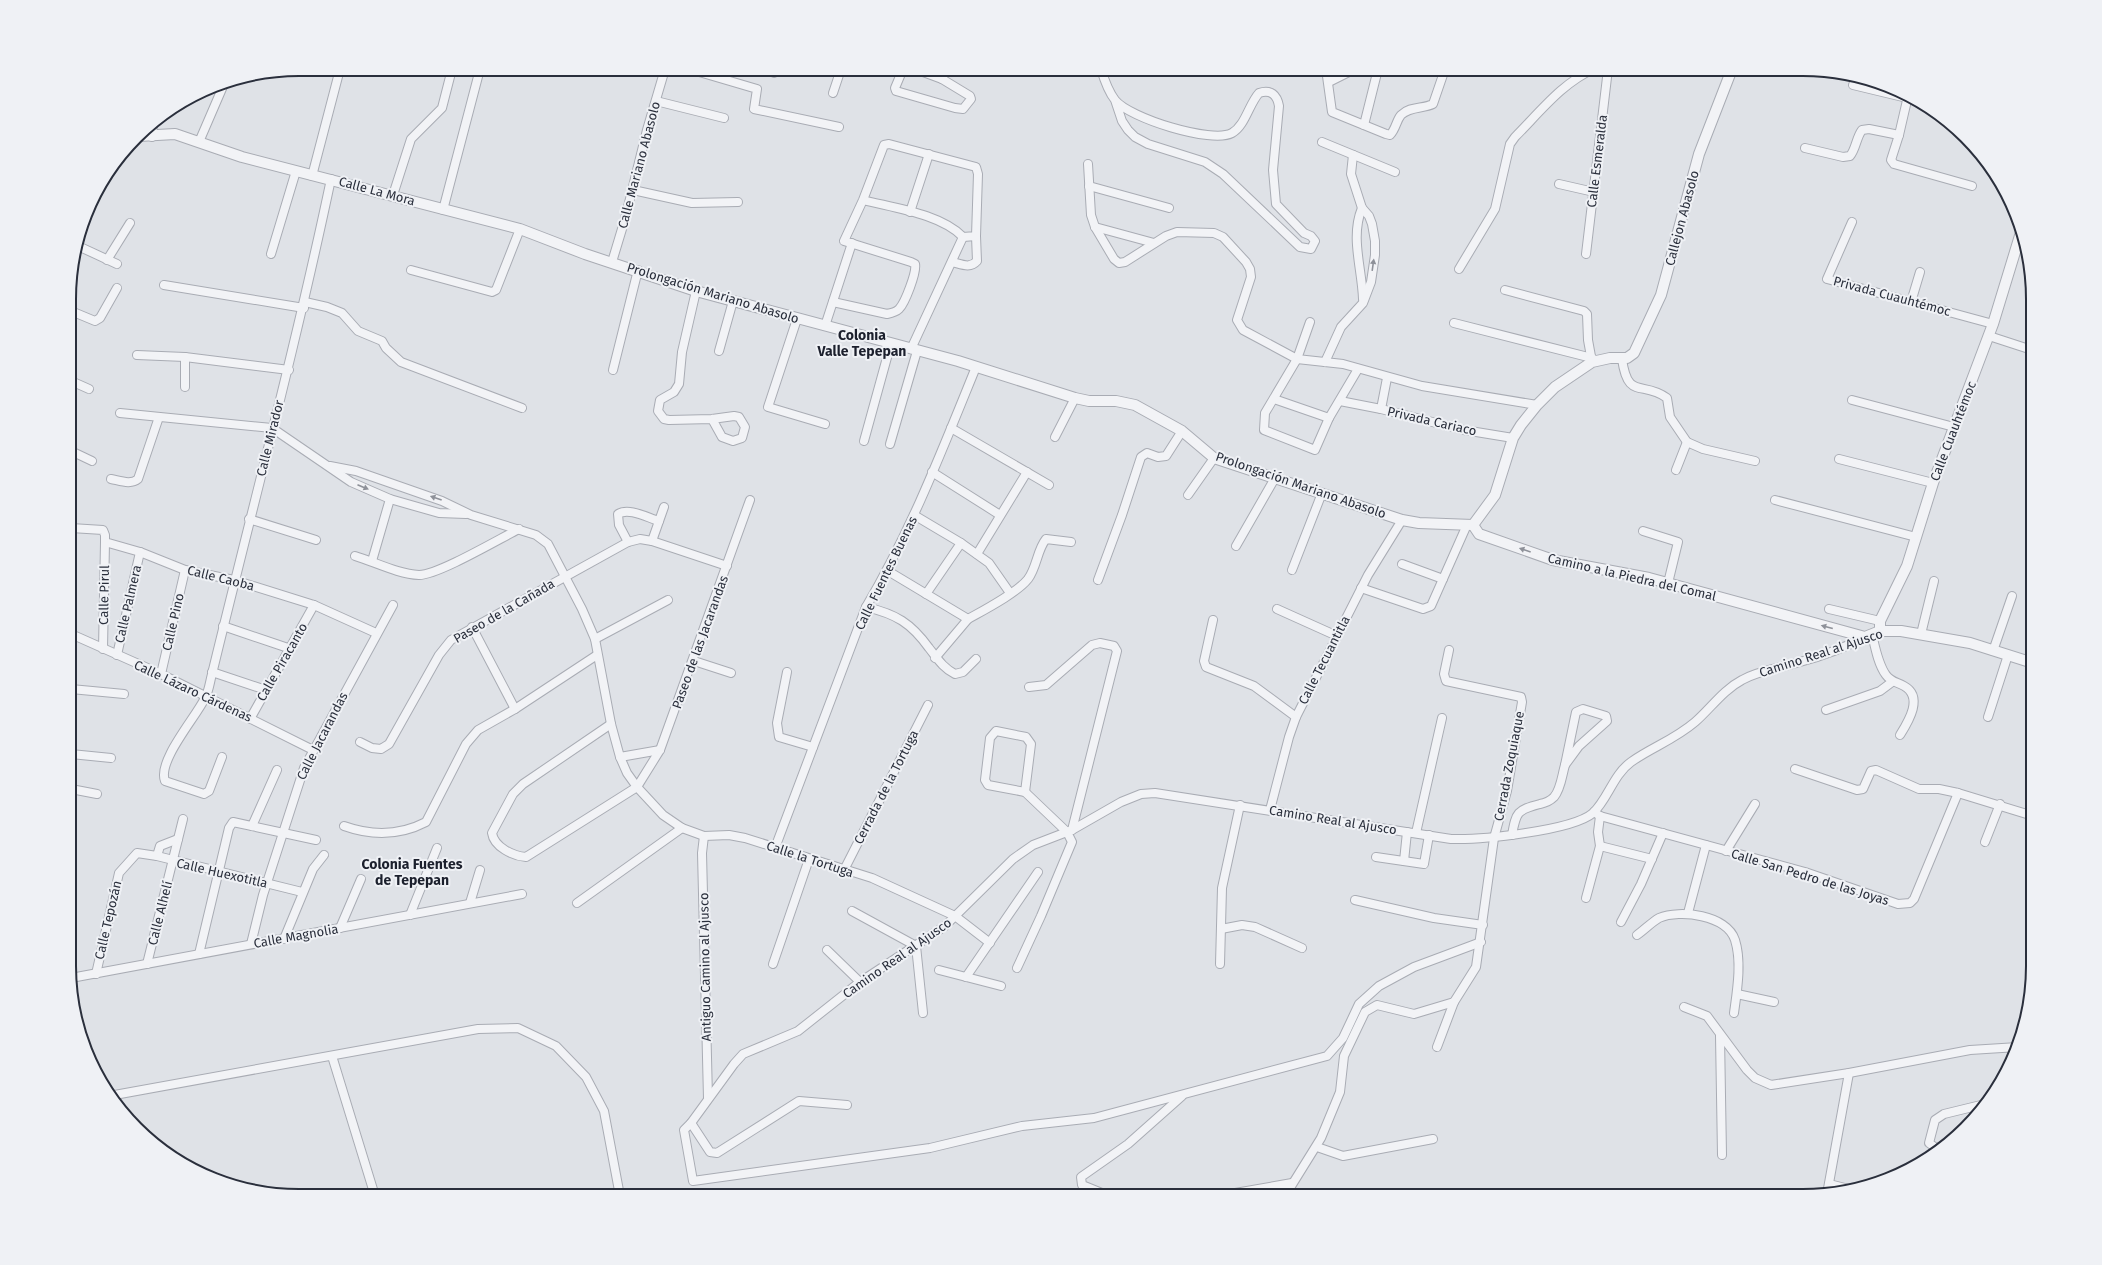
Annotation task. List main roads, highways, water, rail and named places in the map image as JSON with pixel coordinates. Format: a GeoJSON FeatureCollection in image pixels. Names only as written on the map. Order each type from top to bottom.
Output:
{"type":"FeatureCollection","features":[{"type":"Feature","properties":{"kind":"district","name":"Colonia Valle Tepepan"},"geometry":{"type":"Point","coordinates":[862,344]}},
{"type":"Feature","properties":{"kind":"district","name":"Colonia Fuentes de Tepepan"},"geometry":{"type":"Point","coordinates":[412,872]}}]}
